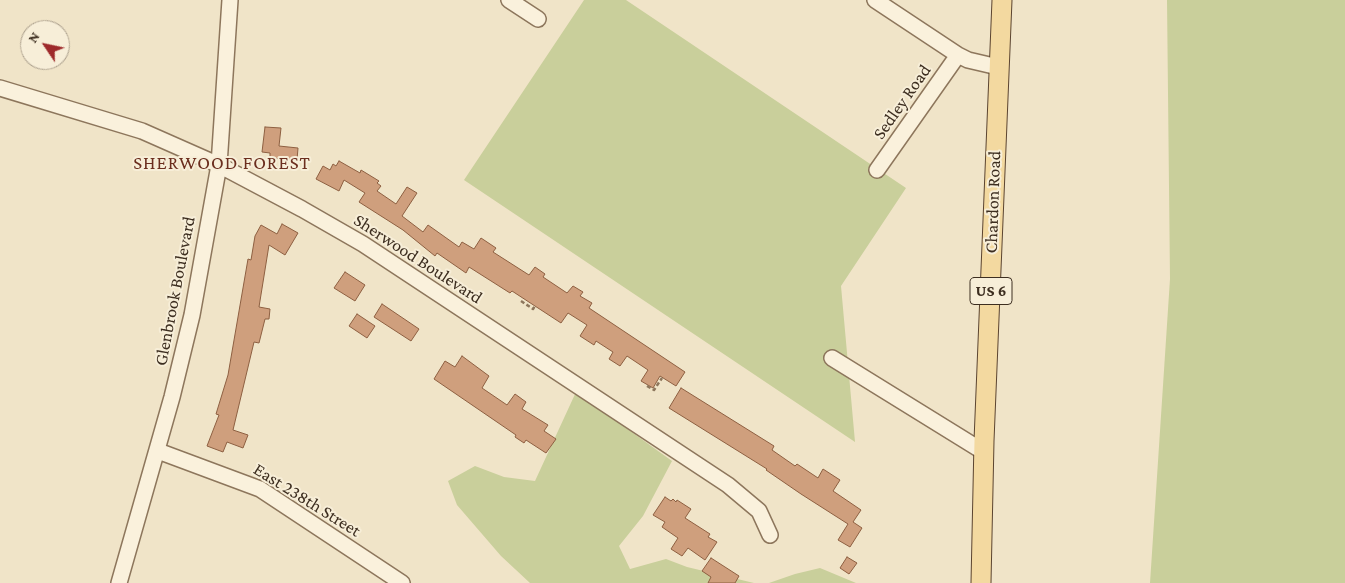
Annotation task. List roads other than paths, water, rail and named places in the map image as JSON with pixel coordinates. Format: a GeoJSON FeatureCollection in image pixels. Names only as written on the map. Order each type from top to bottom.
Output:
{"type":"FeatureCollection","features":[{"type":"Feature","properties":{"kind":"main road","name":"Chardon Road"},"geometry":{"type":"LineString","coordinates":[[981,583],[984,452],[1002,0]]}},
{"type":"Feature","properties":{"kind":"street","name":"Glenbrook Boulevard"},"geometry":{"type":"LineString","coordinates":[[119,583],[158,451],[192,315],[219,165],[230,0]]}},
{"type":"Feature","properties":{"kind":"street"},"geometry":{"type":"LineString","coordinates":[[509,0],[538,19]]}},
{"type":"Feature","properties":{"kind":"street"},"geometry":{"type":"LineString","coordinates":[[875,0],[958,55],[968,60],[998,67]]}},
{"type":"Feature","properties":{"kind":"street","name":"Sedley Road"},"geometry":{"type":"LineString","coordinates":[[877,170],[958,55]]}},
{"type":"Feature","properties":{"kind":"street","name":"Sherwood Boulevard"},"geometry":{"type":"LineString","coordinates":[[0,88],[142,131],[272,191],[363,244],[714,476],[755,505],[764,519],[770,535]]}},
{"type":"Feature","properties":{"kind":"street"},"geometry":{"type":"LineString","coordinates":[[832,358],[984,452]]}},
{"type":"Feature","properties":{"kind":"street","name":"East 238th Street"},"geometry":{"type":"LineString","coordinates":[[158,451],[260,489],[402,583]]}},
{"type":"Feature","properties":{"kind":"district","name":"SHERWOOD FOREST"},"geometry":{"type":"Point","coordinates":[222,163]}}]}
